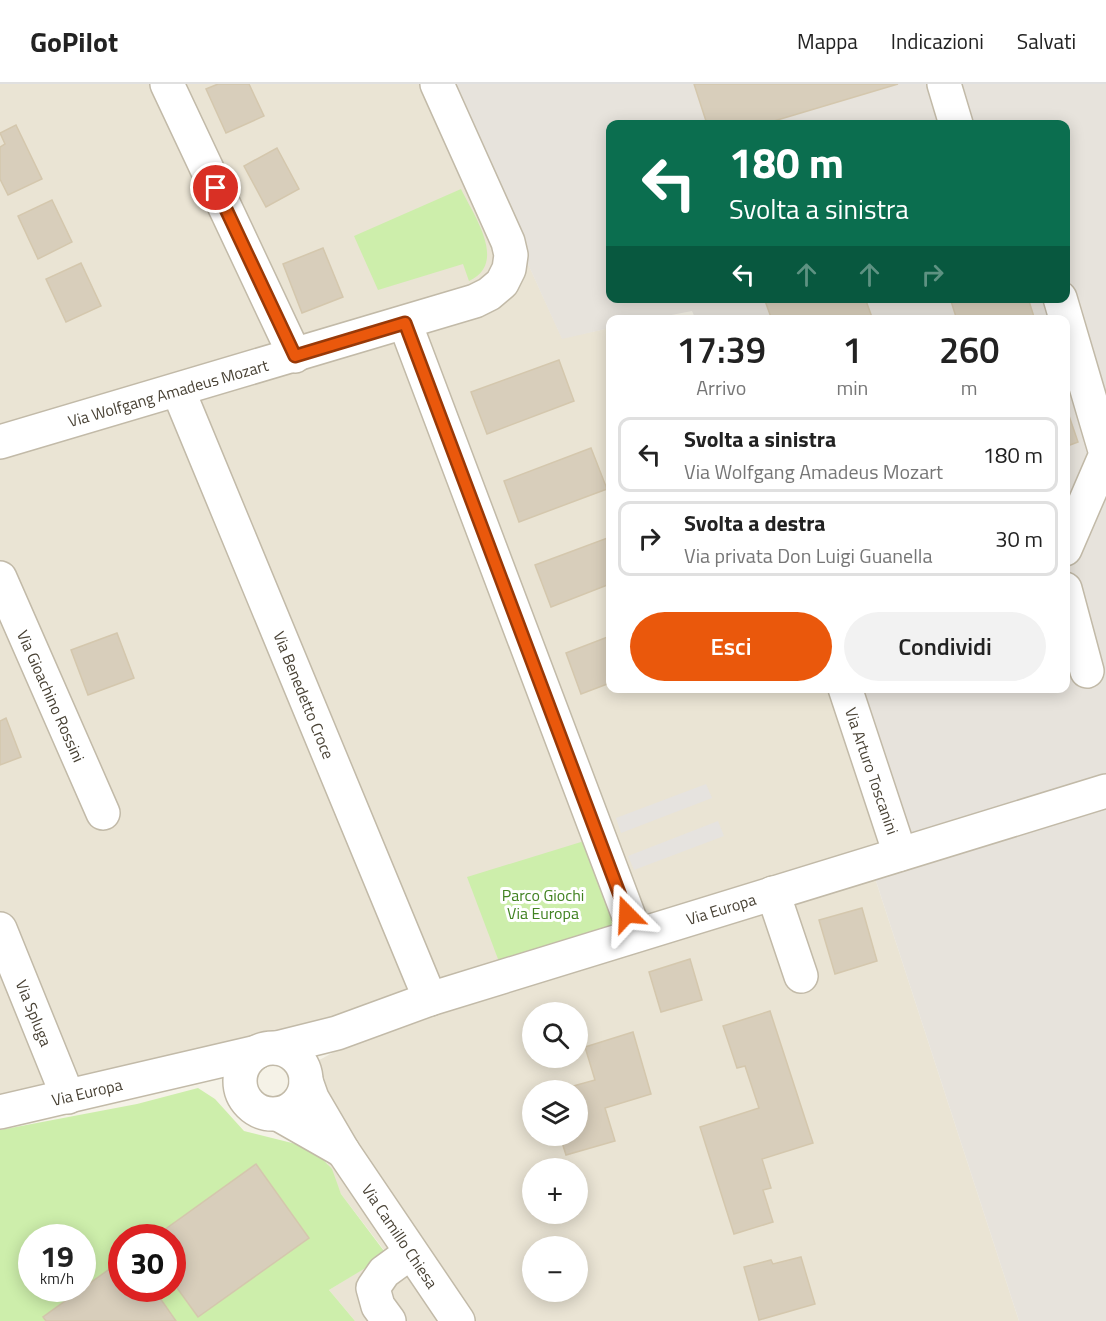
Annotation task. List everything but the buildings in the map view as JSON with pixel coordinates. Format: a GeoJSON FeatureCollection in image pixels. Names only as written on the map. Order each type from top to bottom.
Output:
{"type":"FeatureCollection","features":[{"type":"Feature","properties":{"kind":"street"},"geometry":{"type":"LineString","coordinates":[[167,84],[295,356]]}},
{"type":"Feature","properties":{"kind":"street","name":"Via Wolfgang Amadeus Mozart"},"geometry":{"type":"LineString","coordinates":[[0,442],[475,302],[489,294],[502,283],[509,269],[511,255],[508,242],[437,84]]}},
{"type":"Feature","properties":{"kind":"street"},"geometry":{"type":"LineString","coordinates":[[945,84],[955,120]]}},
{"type":"Feature","properties":{"kind":"street"},"geometry":{"type":"LineString","coordinates":[[405,323],[636,935]]}},
{"type":"Feature","properties":{"kind":"street"},"geometry":{"type":"LineString","coordinates":[[1070,332],[1106,454],[1073,508],[1070,523]]}},
{"type":"Feature","properties":{"kind":"street","name":"Via Benedetto Croce"},"geometry":{"type":"LineString","coordinates":[[178,390],[430,999]]}},
{"type":"Feature","properties":{"kind":"street","name":"Via Gioachino Rossini"},"geometry":{"type":"LineString","coordinates":[[0,578],[103,813]]}},
{"type":"Feature","properties":{"kind":"street"},"geometry":{"type":"LineString","coordinates":[[1070,608],[1087,671]]}},
{"type":"Feature","properties":{"kind":"street","name":"Via Arturo Toscanini"},"geometry":{"type":"LineString","coordinates":[[847,693],[900,854]]}},
{"type":"Feature","properties":{"kind":"street","name":"Via Europa"},"geometry":{"type":"LineString","coordinates":[[0,1112],[337,1033],[430,999],[1106,790]]}},
{"type":"Feature","properties":{"kind":"street"},"geometry":{"type":"LineString","coordinates":[[772,893],[801,976]]}},
{"type":"Feature","properties":{"kind":"street","name":"Via Spluga"},"geometry":{"type":"LineString","coordinates":[[0,929],[68,1097]]}},
{"type":"Feature","properties":{"kind":"street"},"geometry":{"type":"LineString","coordinates":[[174,1071],[202,1081],[263,1110],[296,1106],[305,1090],[306,1077],[337,1033]]}},
{"type":"Feature","properties":{"kind":"street"},"geometry":{"type":"LineString","coordinates":[[263,1110],[243,1097],[239,1076],[242,1066],[267,1050],[296,1057],[306,1077]]}},
{"type":"Feature","properties":{"kind":"street","name":"Via Camillo Chiesa"},"geometry":{"type":"LineString","coordinates":[[306,1077],[312,1098],[343,1151],[458,1321]]}},
{"type":"Feature","properties":{"kind":"street","name":"Via Camillo Chiesa"},"geometry":{"type":"LineString","coordinates":[[263,1110],[343,1151]]}},
{"type":"Feature","properties":{"kind":"street"},"geometry":{"type":"LineString","coordinates":[[389,1321],[378,1306],[374,1288],[384,1272],[410,1253]]}},
{"type":"Feature","properties":{"kind":"shaded area"},"geometry":{"type":"Polygon","coordinates":[[[0,84],[431,84],[518,242],[562,338],[606,329],[606,693],[856,693],[907,845],[251,1043],[0,1102],[0,84]]]}},
{"type":"Feature","properties":{"kind":"shaded area"},"geometry":{"type":"Polygon","coordinates":[[[446,84],[1106,84],[1106,785],[907,845],[856,693],[1070,693],[1070,315],[694,315],[692,311],[672,315],[606,315],[606,329],[562,339],[446,84]]]}},
{"type":"Feature","properties":{"kind":"shaded area"},"geometry":{"type":"Polygon","coordinates":[[[706,784],[712,798],[621,833],[616,818],[706,784]]]}},
{"type":"Feature","properties":{"kind":"shaded area"},"geometry":{"type":"Polygon","coordinates":[[[1106,806],[1106,1321],[1019,1321],[875,878],[1106,806]]]}},
{"type":"Feature","properties":{"kind":"shaded area"},"geometry":{"type":"Polygon","coordinates":[[[718,821],[724,836],[634,870],[628,856],[718,821]]]}},
{"type":"Feature","properties":{"kind":"shaded area"},"geometry":{"type":"Polygon","coordinates":[[[875,878],[1019,1321],[355,1321],[329,1290],[387,1254],[341,1194],[305,1113],[316,1087],[312,1064],[356,1040],[875,878]]]}},
{"type":"Feature","properties":{"kind":"green space"},"geometry":{"type":"Polygon","coordinates":[[[461,189],[480,225],[487,251],[486,263],[480,273],[469,281],[463,264],[378,290],[354,236],[461,189]]]}},
{"type":"Feature","properties":{"kind":"green space","name":"Parco Giochi Via Europa"},"geometry":{"type":"Polygon","coordinates":[[[594,838],[627,929],[501,967],[467,877],[594,838]]]}},
{"type":"Feature","properties":{"kind":"green space"},"geometry":{"type":"Polygon","coordinates":[[[198,1088],[215,1099],[244,1131],[312,1148],[332,1169],[341,1194],[387,1255],[329,1290],[355,1321],[0,1321],[0,1130],[137,1104],[198,1088]]]}},
{"type":"Feature","properties":{"kind":"route"},"geometry":{"type":"LineString","coordinates":[[216,188],[295,356],[405,323],[627,914]]}}]}
